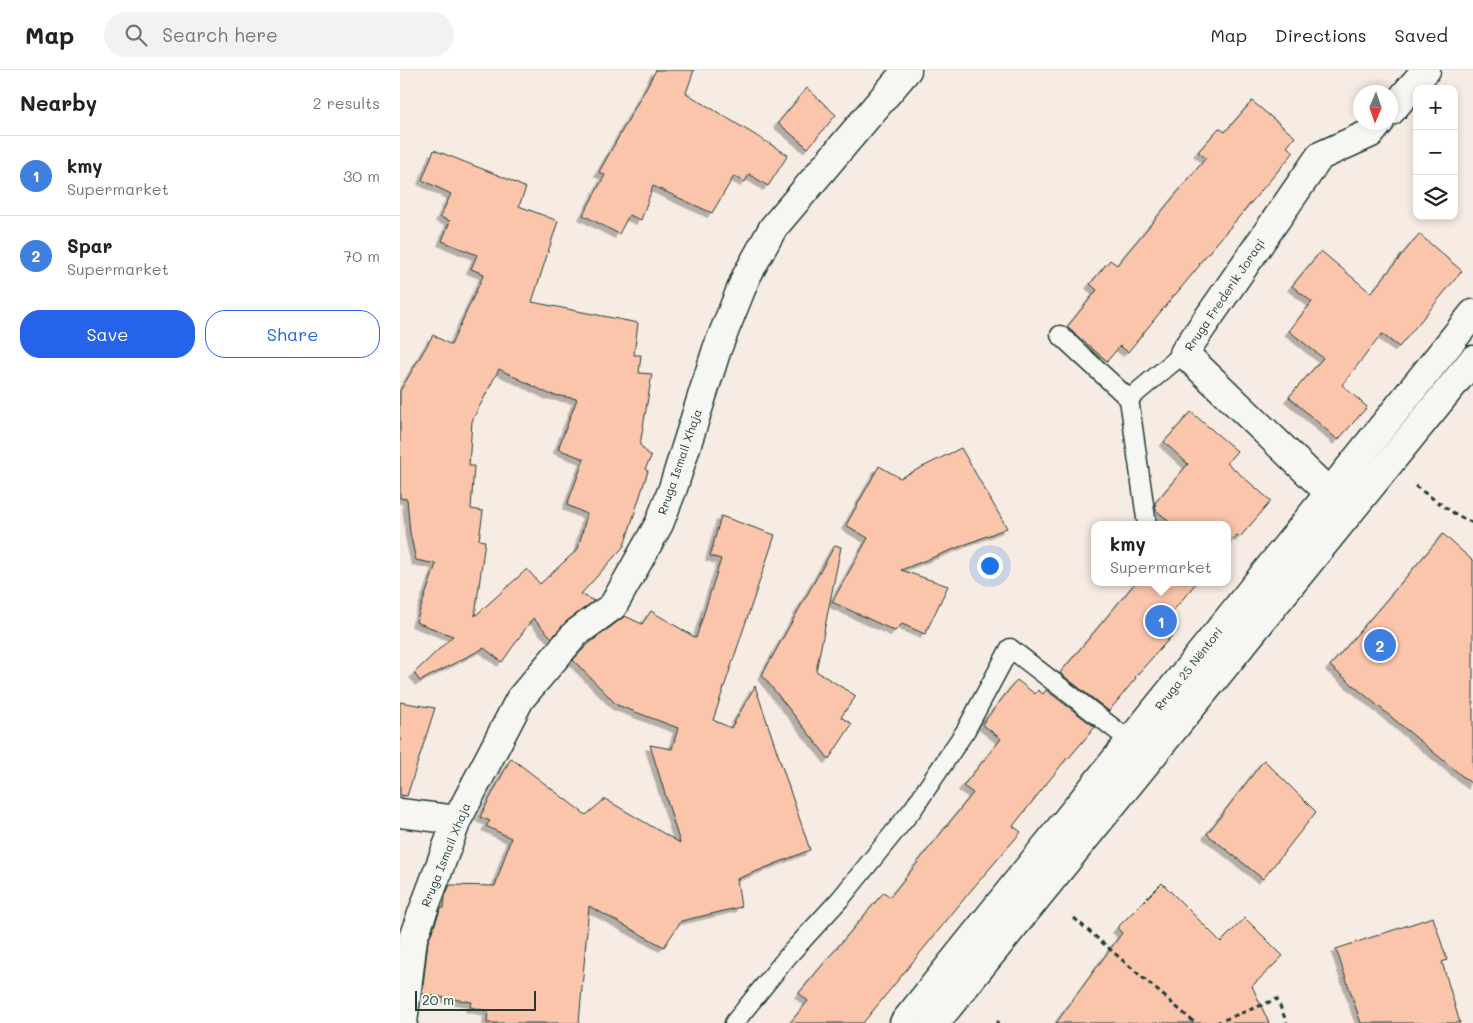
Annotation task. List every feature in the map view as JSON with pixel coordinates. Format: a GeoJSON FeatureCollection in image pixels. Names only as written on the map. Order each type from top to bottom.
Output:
{"type":"FeatureCollection","features":[{"type":"Feature","properties":{"kind":"street","name":"Rruga Ismail Xhaja"},"geometry":{"type":"LineString","coordinates":[[403,1023],[413,938],[457,820],[520,699],[576,632],[613,606],[658,524],[672,488],[717,349],[746,277],[773,228],[907,70]]}},
{"type":"Feature","properties":{"kind":"street"},"geometry":{"type":"LineString","coordinates":[[1398,102],[1426,70]]}},
{"type":"Feature","properties":{"kind":"street","name":"Rruga Frederik Joraqi"},"geometry":{"type":"LineString","coordinates":[[1349,512],[1184,353],[1320,156],[1371,133],[1373,130]]}},
{"type":"Feature","properties":{"kind":"street","name":"Rruga 25 Nëntori"},"geometry":{"type":"LineString","coordinates":[[935,1023],[1094,825],[1141,750],[1329,492],[1473,314]]}},
{"type":"Feature","properties":{"kind":"street","name":"Rruga 25 Nëntori"},"geometry":{"type":"LineString","coordinates":[[904,1023],[1349,512],[1473,360]]}},
{"type":"Feature","properties":{"kind":"street"},"geometry":{"type":"LineString","coordinates":[[400,813],[457,820]]}},
{"type":"Feature","properties":{"kind":"lane"},"geometry":{"type":"LineString","coordinates":[[1060,335],[1129,398],[1146,521]]}},
{"type":"Feature","properties":{"kind":"lane"},"geometry":{"type":"LineString","coordinates":[[1129,398],[1184,353]]}},
{"type":"Feature","properties":{"kind":"lane"},"geometry":{"type":"LineString","coordinates":[[734,1023],[788,956],[841,898],[914,809],[966,730],[1010,648],[1141,750]]}},
{"type":"Feature","properties":{"kind":"path"},"geometry":{"type":"LineString","coordinates":[[1386,466],[1455,514],[1473,523]]}},
{"type":"Feature","properties":{"kind":"path"},"geometry":{"type":"LineString","coordinates":[[1074,918],[1195,1023]]}},
{"type":"Feature","properties":{"kind":"path"},"geometry":{"type":"LineString","coordinates":[[1216,1023],[1277,998],[1287,1023]]}},
{"type":"Feature","properties":{"kind":"building"},"geometry":{"type":"Polygon","coordinates":[[[656,70],[694,70],[686,93],[788,155],[768,186],[749,174],[745,182],[734,176],[712,213],[653,186],[641,220],[629,215],[619,234],[583,215],[605,175],[599,172],[656,70]]]}},
{"type":"Feature","properties":{"kind":"building"},"geometry":{"type":"Polygon","coordinates":[[[807,88],[836,115],[808,148],[778,123],[807,88]]]}},
{"type":"Feature","properties":{"kind":"building"},"geometry":{"type":"Polygon","coordinates":[[[1252,101],[1295,137],[1287,147],[1294,152],[1199,264],[1128,352],[1120,346],[1107,361],[1067,327],[1097,290],[1090,284],[1110,260],[1117,265],[1206,158],[1198,152],[1219,128],[1225,132],[1252,101]]]}},
{"type":"Feature","properties":{"kind":"building"},"geometry":{"type":"Polygon","coordinates":[[[434,150],[526,188],[519,206],[558,221],[532,302],[638,323],[634,355],[641,355],[639,373],[652,374],[640,445],[651,457],[645,469],[648,471],[624,546],[581,594],[594,601],[567,621],[552,638],[533,618],[502,662],[484,648],[420,681],[414,673],[453,636],[416,622],[436,564],[416,560],[410,533],[407,499],[400,498],[400,391],[433,335],[451,345],[484,274],[471,269],[477,255],[442,241],[450,221],[440,217],[451,194],[422,180],[434,150]],[[499,369],[472,421],[469,466],[474,466],[471,509],[483,511],[479,540],[485,541],[475,616],[527,569],[540,584],[578,549],[587,514],[567,505],[584,459],[558,449],[577,399],[549,394],[499,369]]]}},
{"type":"Feature","properties":{"kind":"building"},"geometry":{"type":"Polygon","coordinates":[[[1419,234],[1462,271],[1399,347],[1382,334],[1342,385],[1367,407],[1338,440],[1289,397],[1323,358],[1289,331],[1312,302],[1292,286],[1321,251],[1371,293],[1419,234]]]}},
{"type":"Feature","properties":{"kind":"building"},"geometry":{"type":"Polygon","coordinates":[[[1191,412],[1237,451],[1227,463],[1271,501],[1240,537],[1237,535],[1231,542],[1231,521],[1168,521],[1156,510],[1155,503],[1188,464],[1164,442],[1191,412]]]}},
{"type":"Feature","properties":{"kind":"building"},"geometry":{"type":"Polygon","coordinates":[[[961,448],[1007,528],[901,570],[948,586],[925,634],[902,624],[895,631],[832,602],[868,538],[846,525],[879,466],[900,478],[961,448]]]}},
{"type":"Feature","properties":{"kind":"building"},"geometry":{"type":"Polygon","coordinates":[[[721,516],[775,535],[713,720],[731,728],[755,686],[810,850],[737,879],[741,907],[681,921],[664,947],[589,906],[579,1023],[487,1023],[488,1011],[470,1007],[472,1002],[422,994],[428,942],[441,908],[444,908],[445,896],[450,885],[495,886],[511,838],[486,826],[490,821],[480,817],[511,758],[586,815],[605,799],[680,843],[650,745],[672,749],[678,728],[617,705],[573,660],[587,645],[625,616],[642,624],[651,611],[696,638],[721,559],[710,556],[721,516]]]}},
{"type":"Feature","properties":{"kind":"building"},"geometry":{"type":"Polygon","coordinates":[[[1443,534],[1473,561],[1473,785],[1330,666],[1443,534]]]}},
{"type":"Feature","properties":{"kind":"building"},"geometry":{"type":"Polygon","coordinates":[[[835,545],[841,547],[816,671],[856,696],[841,717],[852,724],[829,759],[762,675],[835,545]]]}},
{"type":"Feature","properties":{"kind":"building"},"geometry":{"type":"Polygon","coordinates":[[[1133,586],[1194,586],[1166,619],[1178,629],[1135,677],[1109,711],[1060,673],[1133,586]]]}},
{"type":"Feature","properties":{"kind":"building"},"geometry":{"type":"Polygon","coordinates":[[[1017,680],[1035,694],[1038,690],[1043,694],[1046,690],[1095,727],[1067,758],[1013,826],[1021,832],[863,1023],[790,1023],[808,1001],[799,993],[884,892],[890,897],[973,793],[963,786],[1001,739],[982,724],[1017,680]]]}},
{"type":"Feature","properties":{"kind":"building"},"geometry":{"type":"Polygon","coordinates":[[[400,702],[435,708],[407,796],[400,795],[400,702]]]}},
{"type":"Feature","properties":{"kind":"building"},"geometry":{"type":"Polygon","coordinates":[[[1264,760],[1316,812],[1263,879],[1207,834],[1264,760]]]}},
{"type":"Feature","properties":{"kind":"building"},"geometry":{"type":"Polygon","coordinates":[[[1162,883],[1221,942],[1245,918],[1283,956],[1252,986],[1269,1023],[1056,1023],[1122,933],[1117,928],[1162,883]]]}},
{"type":"Feature","properties":{"kind":"building"},"geometry":{"type":"Polygon","coordinates":[[[1433,917],[1447,960],[1442,962],[1460,1023],[1361,1023],[1336,949],[1433,917]]]}},
{"type":"Feature","properties":{"kind":"place","name":"kmy"},"geometry":{"type":"Point","coordinates":[1161,621]}},
{"type":"Feature","properties":{"kind":"place","name":"Spar"},"geometry":{"type":"Point","coordinates":[1380,645]}}]}
